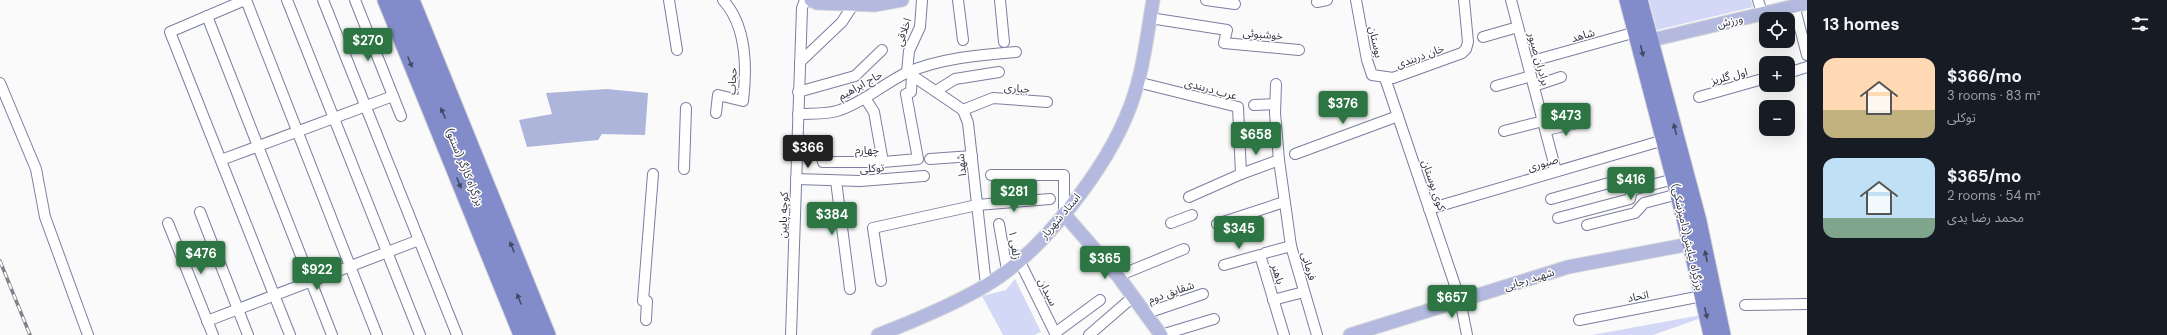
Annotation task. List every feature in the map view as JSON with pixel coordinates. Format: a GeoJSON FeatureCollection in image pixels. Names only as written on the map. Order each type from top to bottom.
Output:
{"type":"FeatureCollection","features":[{"type":"Feature","properties":{"kind":"highway","name":"بزرگراه کارگر (سنتو)"},"geometry":{"type":"LineString","coordinates":[[385,0],[521,335]]}},
{"type":"Feature","properties":{"kind":"highway","name":"بزرگراه کارگر (سنتو)"},"geometry":{"type":"LineString","coordinates":[[397,0],[459,134],[533,335]]}},
{"type":"Feature","properties":{"kind":"highway"},"geometry":{"type":"LineString","coordinates":[[412,0],[459,134],[548,335]]}},
{"type":"Feature","properties":{"kind":"highway","name":"بزرگراه نیایش(دامپزشکی)"},"geometry":{"type":"LineString","coordinates":[[1627,0],[1678,194],[1710,335]]}},
{"type":"Feature","properties":{"kind":"highway","name":"بزرگراه نیایش(دامپزشکی)"},"geometry":{"type":"LineString","coordinates":[[1640,0],[1652,40],[1699,221],[1722,335]]}},
{"type":"Feature","properties":{"kind":"main road"},"geometry":{"type":"LineString","coordinates":[[811,0],[817,3],[853,5],[875,5],[902,0]]}},
{"type":"Feature","properties":{"kind":"main road","name":"استاد شهریار"},"geometry":{"type":"LineString","coordinates":[[1146,0],[1150,18]]}},
{"type":"Feature","properties":{"kind":"main road","name":"استاد شهریار"},"geometry":{"type":"LineString","coordinates":[[886,334],[986,286],[1019,260],[1064,214],[1112,147],[1130,106],[1145,53],[1153,0]]}},
{"type":"Feature","properties":{"kind":"main road","name":"ورزش"},"geometry":{"type":"LineString","coordinates":[[1652,40],[1760,6],[1801,4]]}},
{"type":"Feature","properties":{"kind":"main road"},"geometry":{"type":"LineString","coordinates":[[1064,214],[1118,276],[1147,313],[1161,335]]}},
{"type":"Feature","properties":{"kind":"main road","name":"شهید رجایی"},"geometry":{"type":"LineString","coordinates":[[1350,335],[1568,268],[1690,244]]}},
{"type":"Feature","properties":{"kind":"street"},"geometry":{"type":"LineString","coordinates":[[290,335],[170,32],[246,0],[377,335]]}},
{"type":"Feature","properties":{"kind":"street"},"geometry":{"type":"LineString","coordinates":[[287,0],[420,335]]}},
{"type":"Feature","properties":{"kind":"street"},"geometry":{"type":"LineString","coordinates":[[324,0],[458,335]]}},
{"type":"Feature","properties":{"kind":"street"},"geometry":{"type":"LineString","coordinates":[[355,0],[401,116]]}},
{"type":"Feature","properties":{"kind":"street"},"geometry":{"type":"LineString","coordinates":[[669,0],[677,50]]}},
{"type":"Feature","properties":{"kind":"street","name":"حجاب"},"geometry":{"type":"LineString","coordinates":[[716,113],[718,95],[743,101],[747,73],[740,30],[732,9],[723,0]]}},
{"type":"Feature","properties":{"kind":"street","name":"کوچه پایین"},"geometry":{"type":"LineString","coordinates":[[791,335],[798,92],[802,8],[805,0]]}},
{"type":"Feature","properties":{"kind":"street","name":"اخلاقی"},"geometry":{"type":"LineString","coordinates":[[918,159],[906,94],[911,92],[910,51],[920,27],[923,5],[922,0]]}},
{"type":"Feature","properties":{"kind":"street"},"geometry":{"type":"LineString","coordinates":[[958,0],[963,40]]}},
{"type":"Feature","properties":{"kind":"street"},"geometry":{"type":"LineString","coordinates":[[1000,0],[1004,42]]}},
{"type":"Feature","properties":{"kind":"street"},"geometry":{"type":"LineString","coordinates":[[1206,0],[1235,4]]}},
{"type":"Feature","properties":{"kind":"street","name":"خان دربندی"},"geometry":{"type":"LineString","coordinates":[[1385,78],[1393,78],[1462,53],[1466,49],[1468,42],[1464,0]]}},
{"type":"Feature","properties":{"kind":"street","name":"برادران صبور"},"geometry":{"type":"LineString","coordinates":[[1511,0],[1556,171]]}},
{"type":"Feature","properties":{"kind":"street","name":"بوستان"},"geometry":{"type":"LineString","coordinates":[[1358,1],[1367,60],[1372,75],[1385,78]]}},
{"type":"Feature","properties":{"kind":"street"},"geometry":{"type":"LineString","coordinates":[[1801,4],[1807,55]]}},
{"type":"Feature","properties":{"kind":"street"},"geometry":{"type":"LineString","coordinates":[[800,62],[842,22],[853,5]]}},
{"type":"Feature","properties":{"kind":"street"},"geometry":{"type":"LineString","coordinates":[[207,16],[332,335]]}},
{"type":"Feature","properties":{"kind":"street","name":"خوشبوئی"},"geometry":{"type":"LineString","coordinates":[[1150,18],[1227,30],[1224,43],[1299,50]]}},
{"type":"Feature","properties":{"kind":"street"},"geometry":{"type":"LineString","coordinates":[[1483,37],[1518,27]]}},
{"type":"Feature","properties":{"kind":"street","name":"شاهد"},"geometry":{"type":"LineString","coordinates":[[1536,60],[1636,32]]}},
{"type":"Feature","properties":{"kind":"street"},"geometry":{"type":"LineString","coordinates":[[798,92],[855,76],[882,50]]}},
{"type":"Feature","properties":{"kind":"street","name":"حاج ابراهیم"},"geometry":{"type":"LineString","coordinates":[[798,114],[838,111],[910,74],[975,55],[1016,52]]}},
{"type":"Feature","properties":{"kind":"street"},"geometry":{"type":"LineString","coordinates":[[1795,70],[1807,67]]}},
{"type":"Feature","properties":{"kind":"street"},"geometry":{"type":"LineString","coordinates":[[936,91],[955,79],[999,72]]}},
{"type":"Feature","properties":{"kind":"street"},"geometry":{"type":"LineString","coordinates":[[910,74],[963,110]]}},
{"type":"Feature","properties":{"kind":"street"},"geometry":{"type":"LineString","coordinates":[[1496,86],[1561,77]]}},
{"type":"Feature","properties":{"kind":"street","name":"کوی بوستان"},"geometry":{"type":"LineString","coordinates":[[1385,78],[1460,300],[1466,335]]}},
{"type":"Feature","properties":{"kind":"street","name":"اول گلریز"},"geometry":{"type":"LineString","coordinates":[[1699,97],[1759,80]]}},
{"type":"Feature","properties":{"kind":"street","name":"عرب دربندی"},"geometry":{"type":"LineString","coordinates":[[1137,82],[1238,107],[1241,174]]}},
{"type":"Feature","properties":{"kind":"street"},"geometry":{"type":"LineString","coordinates":[[0,83],[36,169],[45,216],[88,335]]}},
{"type":"Feature","properties":{"kind":"street","name":"فرمانی"},"geometry":{"type":"LineString","coordinates":[[1276,84],[1275,104],[1279,160],[1291,246],[1317,335]]}},
{"type":"Feature","properties":{"kind":"street"},"geometry":{"type":"LineString","coordinates":[[221,160],[393,96]]}},
{"type":"Feature","properties":{"kind":"street"},"geometry":{"type":"LineString","coordinates":[[865,98],[874,112],[883,162]]}},
{"type":"Feature","properties":{"kind":"street","name":"جباری"},"geometry":{"type":"LineString","coordinates":[[963,110],[993,98],[1046,102]]}},
{"type":"Feature","properties":{"kind":"street"},"geometry":{"type":"LineString","coordinates":[[1254,105],[1275,104]]}},
{"type":"Feature","properties":{"kind":"street"},"geometry":{"type":"LineString","coordinates":[[684,169],[686,108]]}},
{"type":"Feature","properties":{"kind":"street","name":"شهدا"},"geometry":{"type":"LineString","coordinates":[[963,110],[968,123],[986,286]]}},
{"type":"Feature","properties":{"kind":"street"},"geometry":{"type":"LineString","coordinates":[[1294,154],[1398,116]]}},
{"type":"Feature","properties":{"kind":"street"},"geometry":{"type":"LineString","coordinates":[[1504,131],[1582,122]]}},
{"type":"Feature","properties":{"kind":"street","name":"صبوری"},"geometry":{"type":"LineString","coordinates":[[1429,209],[1664,140]]}},
{"type":"Feature","properties":{"kind":"street","name":"چهارم"},"geometry":{"type":"LineString","coordinates":[[797,154],[821,154],[823,162],[883,162],[918,159]]}},
{"type":"Feature","properties":{"kind":"street"},"geometry":{"type":"LineString","coordinates":[[930,159],[972,156]]}},
{"type":"Feature","properties":{"kind":"street"},"geometry":{"type":"LineString","coordinates":[[1189,197],[1241,174],[1279,160]]}},
{"type":"Feature","properties":{"kind":"street"},"geometry":{"type":"LineString","coordinates":[[646,320],[647,302],[643,301],[653,174]]}},
{"type":"Feature","properties":{"kind":"street"},"geometry":{"type":"LineString","coordinates":[[991,175],[1064,176],[1064,214]]}},
{"type":"Feature","properties":{"kind":"street","name":"توکلی"},"geometry":{"type":"LineString","coordinates":[[796,179],[860,181],[924,176]]}},
{"type":"Feature","properties":{"kind":"street"},"geometry":{"type":"LineString","coordinates":[[1551,199],[1628,178],[1632,190],[1630,198],[1558,218]]}},
{"type":"Feature","properties":{"kind":"street"},"geometry":{"type":"LineString","coordinates":[[1632,190],[1674,179]]}},
{"type":"Feature","properties":{"kind":"street"},"geometry":{"type":"LineString","coordinates":[[836,181],[850,289]]}},
{"type":"Feature","properties":{"kind":"street"},"geometry":{"type":"LineString","coordinates":[[1587,225],[1635,213],[1644,203],[1678,194]]}},
{"type":"Feature","properties":{"kind":"street"},"geometry":{"type":"LineString","coordinates":[[881,281],[873,228],[978,205],[1050,199]]}},
{"type":"Feature","properties":{"kind":"street"},"geometry":{"type":"LineString","coordinates":[[1218,224],[1284,202]]}},
{"type":"Feature","properties":{"kind":"street"},"geometry":{"type":"LineString","coordinates":[[200,212],[248,335]]}},
{"type":"Feature","properties":{"kind":"street"},"geometry":{"type":"LineString","coordinates":[[1171,223],[1192,215]]}},
{"type":"Feature","properties":{"kind":"street"},"geometry":{"type":"LineString","coordinates":[[168,223],[212,335]]}},
{"type":"Feature","properties":{"kind":"street","name":"زلفی ۱"},"geometry":{"type":"LineString","coordinates":[[1000,224],[1006,270]]}},
{"type":"Feature","properties":{"kind":"street"},"geometry":{"type":"LineString","coordinates":[[207,321],[419,240]]}},
{"type":"Feature","properties":{"kind":"street"},"geometry":{"type":"LineString","coordinates":[[1265,253],[1291,246]]}},
{"type":"Feature","properties":{"kind":"street"},"geometry":{"type":"LineString","coordinates":[[1118,276],[1184,249]]}},
{"type":"Feature","properties":{"kind":"street","name":"باهنر"},"geometry":{"type":"LineString","coordinates":[[1224,266],[1260,255],[1284,335]]}},
{"type":"Feature","properties":{"kind":"street","name":"سیدان"},"geometry":{"type":"LineString","coordinates":[[1019,260],[1055,334]]}},
{"type":"Feature","properties":{"kind":"street"},"geometry":{"type":"LineString","coordinates":[[1273,300],[1300,293]]}},
{"type":"Feature","properties":{"kind":"street","name":"شقایق دوم"},"geometry":{"type":"LineString","coordinates":[[1147,313],[1203,294]]}},
{"type":"Feature","properties":{"kind":"street"},"geometry":{"type":"LineString","coordinates":[[1089,335],[1134,296]]}},
{"type":"Feature","properties":{"kind":"street","name":"اتحاد"},"geometry":{"type":"LineString","coordinates":[[1579,320],[1702,296]]}},
{"type":"Feature","properties":{"kind":"street"},"geometry":{"type":"LineString","coordinates":[[1055,334],[1100,300]]}},
{"type":"Feature","properties":{"kind":"street"},"geometry":{"type":"LineString","coordinates":[[1745,305],[1807,304]]}},
{"type":"Feature","properties":{"kind":"street"},"geometry":{"type":"LineString","coordinates":[[1161,335],[1214,319]]}},
{"type":"Feature","properties":{"kind":"shaded area"},"geometry":{"type":"Polygon","coordinates":[[[1649,0],[1751,0],[1753,7],[1657,30],[1649,0]]]}},
{"type":"Feature","properties":{"kind":"shaded area"},"geometry":{"type":"Polygon","coordinates":[[[607,89],[648,93],[645,135],[602,134],[598,140],[527,147],[519,120],[552,114],[546,93],[607,89]]]}},
{"type":"Feature","properties":{"kind":"shaded area"},"geometry":{"type":"Polygon","coordinates":[[[1015,279],[1041,332],[1034,335],[1003,335],[982,296],[1006,290],[1015,279]]]}},
{"type":"Feature","properties":{"kind":"shaded area"},"geometry":{"type":"Polygon","coordinates":[[[1718,312],[1653,335],[1592,335],[1718,312]]]}},
{"type":"Feature","properties":{"kind":"railway"},"geometry":{"type":"LineString","coordinates":[[0,261],[30,335]]}}]}
